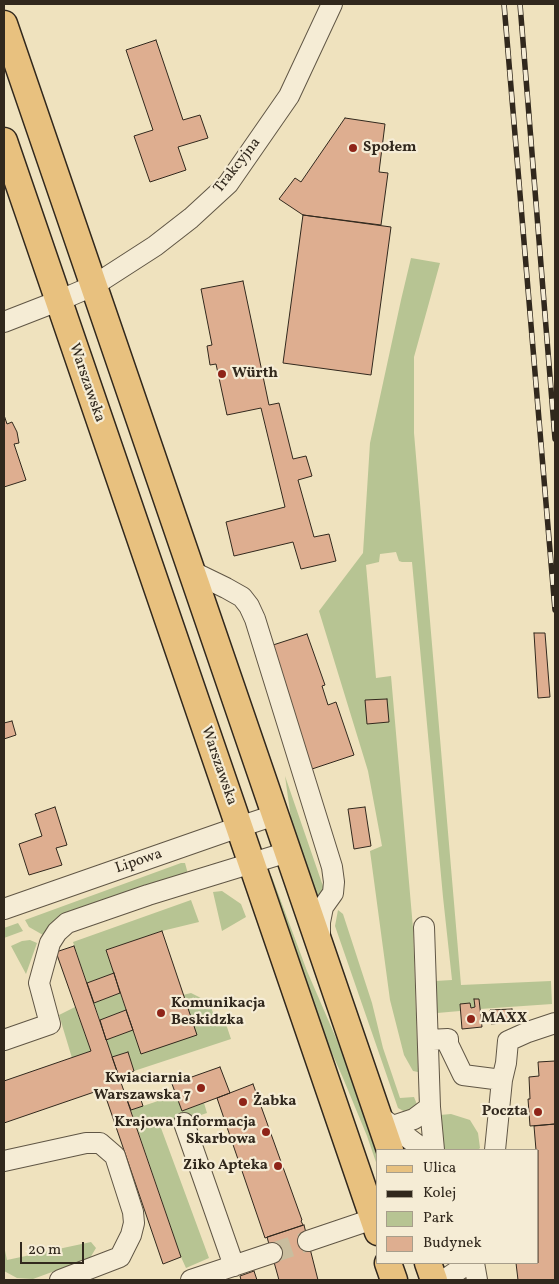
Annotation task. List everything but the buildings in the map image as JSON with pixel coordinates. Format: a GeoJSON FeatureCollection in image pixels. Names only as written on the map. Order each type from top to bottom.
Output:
{"type":"FeatureCollection","features":[{"type":"Feature","properties":{"kind":"main road"},"geometry":{"type":"LineString","coordinates":[[4,24],[320,948],[387,1130]]}},
{"type":"Feature","properties":{"kind":"main road","name":"Warszawska"},"geometry":{"type":"LineString","coordinates":[[4,141],[376,1225]]}},
{"type":"Feature","properties":{"kind":"main road"},"geometry":{"type":"LineString","coordinates":[[388,1264],[395,1280]]}},
{"type":"Feature","properties":{"kind":"main road"},"geometry":{"type":"LineString","coordinates":[[428,1264],[434,1280]]}},
{"type":"Feature","properties":{"kind":"street","name":"Trakcyjna"},"geometry":{"type":"LineString","coordinates":[[93,286],[155,246],[191,218],[228,184],[289,96],[332,4]]}},
{"type":"Feature","properties":{"kind":"street"},"geometry":{"type":"LineString","coordinates":[[4,322],[93,286]]}},
{"type":"Feature","properties":{"kind":"street"},"geometry":{"type":"LineString","coordinates":[[191,571],[242,597],[255,618],[332,867],[333,893],[323,907],[320,922],[320,948]]}},
{"type":"Feature","properties":{"kind":"street","name":"Lipowa"},"geometry":{"type":"LineString","coordinates":[[4,909],[275,816]]}},
{"type":"Feature","properties":{"kind":"street"},"geometry":{"type":"LineString","coordinates":[[4,1040],[50,1024],[39,983],[50,942],[57,932],[67,924],[148,895],[288,852]]}},
{"type":"Feature","properties":{"kind":"street"},"geometry":{"type":"LineString","coordinates":[[424,927],[430,1107],[434,1149]]}},
{"type":"Feature","properties":{"kind":"street"},"geometry":{"type":"LineString","coordinates":[[495,1149],[502,1080],[506,1063],[501,1038],[555,1023]]}},
{"type":"Feature","properties":{"kind":"street"},"geometry":{"type":"LineString","coordinates":[[428,1040],[448,1039],[448,1044],[463,1075],[502,1080]]}},
{"type":"Feature","properties":{"kind":"street"},"geometry":{"type":"LineString","coordinates":[[387,1130],[414,1119],[430,1107]]}},
{"type":"Feature","properties":{"kind":"street"},"geometry":{"type":"LineString","coordinates":[[184,1123],[234,1266]]}},
{"type":"Feature","properties":{"kind":"street"},"geometry":{"type":"LineString","coordinates":[[387,1130],[422,1149]]}},
{"type":"Feature","properties":{"kind":"street"},"geometry":{"type":"LineString","coordinates":[[4,1161],[86,1143],[100,1143],[115,1156],[133,1212],[134,1224],[131,1235],[120,1257],[60,1280]]}},
{"type":"Feature","properties":{"kind":"street"},"geometry":{"type":"LineString","coordinates":[[308,1241],[376,1225]]}},
{"type":"Feature","properties":{"kind":"street"},"geometry":{"type":"LineString","coordinates":[[191,1280],[272,1253]]}},
{"type":"Feature","properties":{"kind":"street"},"geometry":{"type":"LineString","coordinates":[[444,1280],[468,1264]]}},
{"type":"Feature","properties":{"kind":"street"},"geometry":{"type":"LineString","coordinates":[[474,1264],[477,1280]]}},
{"type":"Feature","properties":{"kind":"green space"},"geometry":{"type":"Polygon","coordinates":[[[411,258],[440,263],[414,357],[414,433],[461,985],[551,981],[552,1004],[480,1009],[479,999],[474,999],[475,1007],[471,1008],[470,1003],[460,1004],[460,1011],[437,1013],[435,981],[452,980],[412,562],[399,561],[396,552],[380,554],[379,562],[366,565],[376,678],[391,676],[413,928],[418,1072],[413,1071],[404,1055],[390,1000],[370,851],[382,846],[368,771],[319,611],[363,553],[370,443],[411,258]]]}},
{"type":"Feature","properties":{"kind":"green space"},"geometry":{"type":"Polygon","coordinates":[[[285,776],[325,892],[320,897],[316,894],[293,833],[285,776]]]}},
{"type":"Feature","properties":{"kind":"green space"},"geometry":{"type":"Polygon","coordinates":[[[185,863],[188,874],[63,916],[43,935],[29,927],[25,920],[185,863]]]}},
{"type":"Feature","properties":{"kind":"green space"},"geometry":{"type":"Polygon","coordinates":[[[269,874],[272,877],[307,971],[352,1075],[378,1149],[376,1149],[376,1162],[343,1078],[315,1015],[269,874]]]}},
{"type":"Feature","properties":{"kind":"green space"},"geometry":{"type":"Polygon","coordinates":[[[222,891],[241,904],[246,917],[222,931],[213,892],[222,891]]]}},
{"type":"Feature","properties":{"kind":"green space"},"geometry":{"type":"Polygon","coordinates":[[[191,900],[199,922],[162,931],[106,950],[114,973],[87,983],[73,942],[191,900]]]}},
{"type":"Feature","properties":{"kind":"green space"},"geometry":{"type":"Polygon","coordinates":[[[338,910],[343,914],[400,1098],[414,1097],[418,1107],[407,1113],[398,1108],[335,926],[338,910]]]}},
{"type":"Feature","properties":{"kind":"green space"},"geometry":{"type":"Polygon","coordinates":[[[18,923],[23,931],[4,938],[4,928],[18,923]]]}},
{"type":"Feature","properties":{"kind":"green space"},"geometry":{"type":"Polygon","coordinates":[[[30,940],[37,943],[26,974],[11,946],[30,940]]]}},
{"type":"Feature","properties":{"kind":"green space"},"geometry":{"type":"Polygon","coordinates":[[[120,993],[126,1010],[100,1020],[94,1003],[120,993]]]}},
{"type":"Feature","properties":{"kind":"green space"},"geometry":{"type":"Polygon","coordinates":[[[191,993],[209,1002],[215,1018],[223,1015],[231,1039],[134,1071],[128,1052],[112,1057],[106,1040],[133,1030],[141,1053],[183,995],[191,993]]]}},
{"type":"Feature","properties":{"kind":"green space"},"geometry":{"type":"Polygon","coordinates":[[[75,1007],[91,1051],[72,1058],[59,1015],[75,1007]]]}},
{"type":"Feature","properties":{"kind":"green space"},"geometry":{"type":"Polygon","coordinates":[[[176,1095],[182,1111],[204,1103],[207,1113],[161,1128],[209,1258],[186,1268],[131,1110],[176,1095]]]}},
{"type":"Feature","properties":{"kind":"green space"},"geometry":{"type":"Polygon","coordinates":[[[451,1114],[470,1120],[478,1133],[480,1148],[441,1149],[440,1115],[451,1114]]]}},
{"type":"Feature","properties":{"kind":"green space"},"geometry":{"type":"Polygon","coordinates":[[[91,1242],[96,1248],[90,1258],[33,1279],[17,1278],[4,1271],[4,1246],[7,1260],[91,1242]]]}},
{"type":"Feature","properties":{"kind":"tunnel"},"geometry":{"type":"LineString","coordinates":[[272,1253],[308,1241]]}},
{"type":"Feature","properties":{"kind":"railway"},"geometry":{"type":"LineString","coordinates":[[504,4],[555,610]]}},
{"type":"Feature","properties":{"kind":"railway"},"geometry":{"type":"LineString","coordinates":[[520,4],[555,439]]}},
{"type":"Feature","properties":{"kind":"place","name":"Społem"},"geometry":{"type":"Point","coordinates":[353,148]}},
{"type":"Feature","properties":{"kind":"place","name":"Würth"},"geometry":{"type":"Point","coordinates":[222,374]}},
{"type":"Feature","properties":{"kind":"place","name":"Komunikacja Beskidzka"},"geometry":{"type":"Point","coordinates":[161,1013]}},
{"type":"Feature","properties":{"kind":"place","name":"MAXX"},"geometry":{"type":"Point","coordinates":[471,1019]}},
{"type":"Feature","properties":{"kind":"place","name":"Kwiaciarnia Warszawska 7"},"geometry":{"type":"Point","coordinates":[201,1088]}},
{"type":"Feature","properties":{"kind":"place","name":"Żabka"},"geometry":{"type":"Point","coordinates":[243,1102]}},
{"type":"Feature","properties":{"kind":"place","name":"Poczta"},"geometry":{"type":"Point","coordinates":[538,1112]}},
{"type":"Feature","properties":{"kind":"place","name":"Krajowa Informacja Skarbowa"},"geometry":{"type":"Point","coordinates":[266,1132]}},
{"type":"Feature","properties":{"kind":"place","name":"Ziko Apteka"},"geometry":{"type":"Point","coordinates":[278,1166]}}]}
